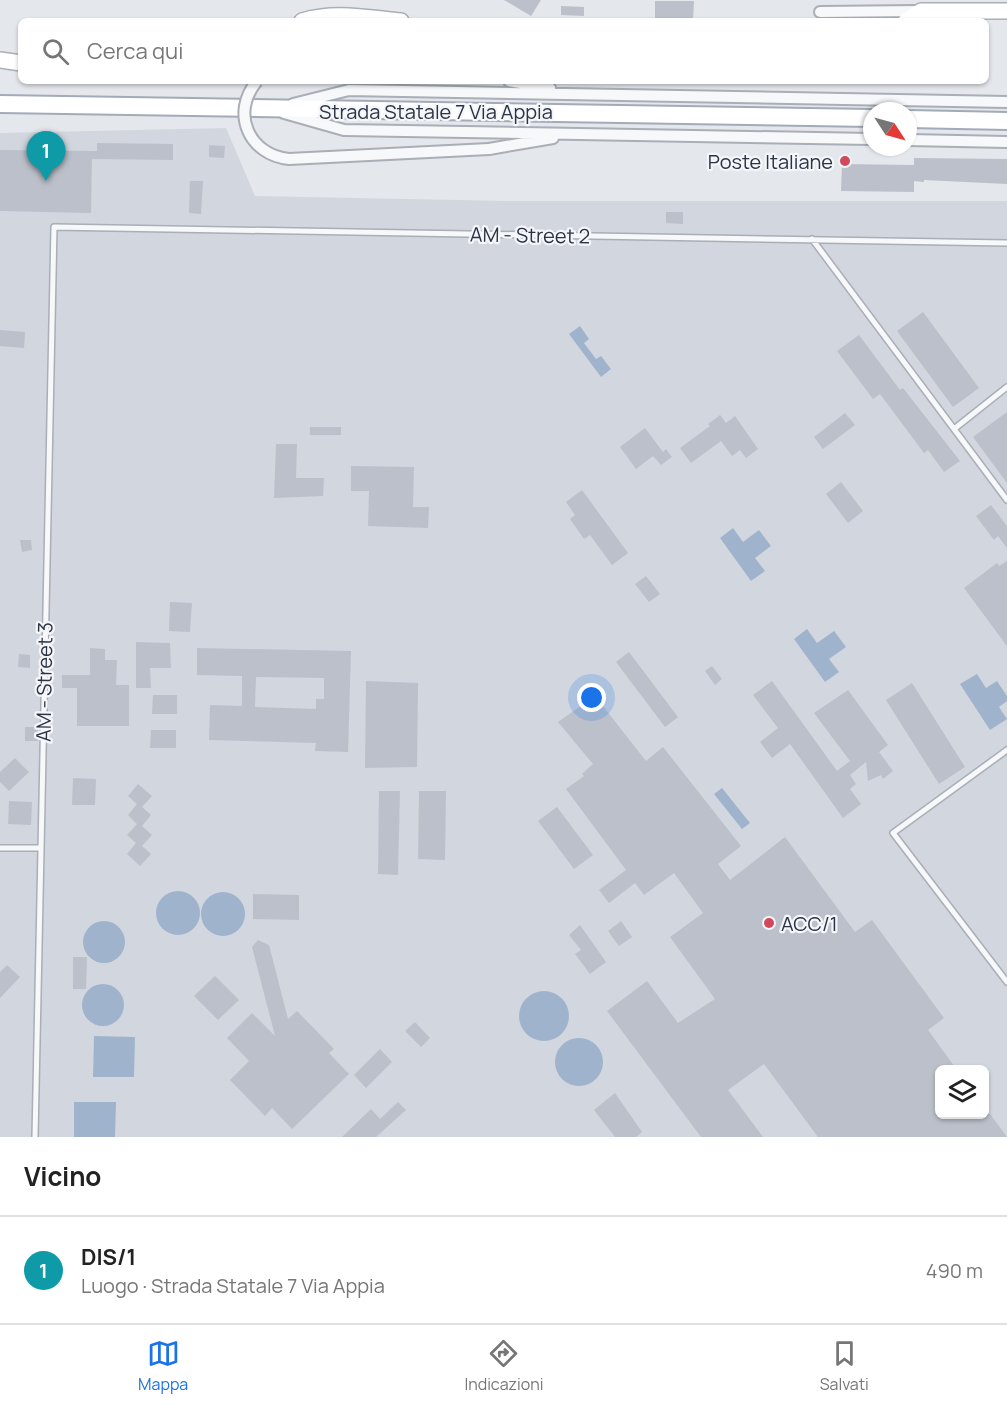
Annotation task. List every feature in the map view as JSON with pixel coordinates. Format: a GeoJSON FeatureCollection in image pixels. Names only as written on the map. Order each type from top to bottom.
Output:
{"type":"FeatureCollection","features":[{"type":"Feature","properties":{"kind":"main road","name":"Strada Statale 7 Via Appia"},"geometry":{"type":"LineString","coordinates":[[0,104],[863,118]]}},
{"type":"Feature","properties":{"kind":"main road"},"geometry":{"type":"LineString","coordinates":[[917,119],[1007,121]]}},
{"type":"Feature","properties":{"kind":"street"},"geometry":{"type":"LineString","coordinates":[[910,18],[921,11]]}},
{"type":"Feature","properties":{"kind":"street"},"geometry":{"type":"LineString","coordinates":[[820,12],[1007,11]]}},
{"type":"Feature","properties":{"kind":"street"},"geometry":{"type":"LineString","coordinates":[[312,18],[340,16],[364,18]]}},
{"type":"Feature","properties":{"kind":"street"},"geometry":{"type":"LineString","coordinates":[[0,60],[18,63]]}},
{"type":"Feature","properties":{"kind":"street"},"geometry":{"type":"LineString","coordinates":[[255,84],[246,99],[245,126],[250,139],[271,156],[289,159],[489,149],[578,134]]}},
{"type":"Feature","properties":{"kind":"street"},"geometry":{"type":"LineString","coordinates":[[526,84],[583,94]]}},
{"type":"Feature","properties":{"kind":"street"},"geometry":{"type":"LineString","coordinates":[[269,110],[349,90],[1007,102]]}},
{"type":"Feature","properties":{"kind":"street"},"geometry":{"type":"LineString","coordinates":[[269,110],[344,130],[863,139]]}},
{"type":"Feature","properties":{"kind":"street"},"geometry":{"type":"LineString","coordinates":[[917,140],[1007,142]]}},
{"type":"Feature","properties":{"kind":"lane","name":"AM - Street 2"},"geometry":{"type":"LineString","coordinates":[[54,227],[1007,243]]}},
{"type":"Feature","properties":{"kind":"lane","name":"AM - Street 3"},"geometry":{"type":"LineString","coordinates":[[35,1137],[54,227]]}},
{"type":"Feature","properties":{"kind":"lane"},"geometry":{"type":"LineString","coordinates":[[812,239],[1007,500]]}},
{"type":"Feature","properties":{"kind":"lane"},"geometry":{"type":"LineString","coordinates":[[954,429],[1007,387]]}},
{"type":"Feature","properties":{"kind":"lane"},"geometry":{"type":"LineString","coordinates":[[1007,750],[893,833],[1007,982]]}},
{"type":"Feature","properties":{"kind":"lane"},"geometry":{"type":"LineString","coordinates":[[0,848],[41,849]]}},
{"type":"Feature","properties":{"kind":"shaded area"},"geometry":{"type":"Polygon","coordinates":[[[226,128],[255,196],[506,201],[1007,201],[1007,1137],[0,1137],[0,133],[226,128]]]}},
{"type":"Feature","properties":{"kind":"water"},"geometry":{"type":"Polygon","coordinates":[[[580,326],[589,339],[584,343],[596,359],[601,356],[611,369],[601,377],[569,334],[580,326]]]}},
{"type":"Feature","properties":{"kind":"water"},"geometry":{"type":"Polygon","coordinates":[[[733,528],[743,542],[759,530],[771,546],[755,558],[765,571],[751,581],[720,538],[733,528]]]}},
{"type":"Feature","properties":{"kind":"water"},"geometry":{"type":"Polygon","coordinates":[[[807,629],[817,643],[834,631],[846,647],[829,659],[839,672],[825,682],[794,639],[807,629]]]}},
{"type":"Feature","properties":{"kind":"water"},"geometry":{"type":"Polygon","coordinates":[[[977,674],[986,688],[997,681],[1007,696],[1007,701],[999,707],[1007,719],[990,730],[960,684],[977,674]]]}},
{"type":"Feature","properties":{"kind":"water"},"geometry":{"type":"Polygon","coordinates":[[[722,788],[750,823],[742,829],[714,794],[722,788]]]}},
{"type":"Feature","properties":{"kind":"water"},"geometry":{"type":"Polygon","coordinates":[[[178,891],[194,897],[200,913],[194,929],[178,935],[162,929],[156,913],[162,897],[178,891]]]}},
{"type":"Feature","properties":{"kind":"water"},"geometry":{"type":"Polygon","coordinates":[[[223,892],[238,899],[245,914],[238,929],[223,936],[208,929],[201,914],[208,899],[223,892]]]}},
{"type":"Feature","properties":{"kind":"water"},"geometry":{"type":"Polygon","coordinates":[[[104,921],[112,922],[119,927],[124,934],[124,950],[119,957],[112,962],[104,963],[96,962],[89,957],[84,950],[83,942],[84,934],[89,927],[96,922],[104,921]]]}},
{"type":"Feature","properties":{"kind":"water"},"geometry":{"type":"Polygon","coordinates":[[[103,984],[111,985],[118,990],[123,997],[123,1013],[118,1020],[111,1025],[103,1026],[95,1025],[88,1020],[83,1013],[82,1005],[83,997],[88,990],[95,985],[103,984]]]}},
{"type":"Feature","properties":{"kind":"water"},"geometry":{"type":"Polygon","coordinates":[[[544,991],[553,993],[564,1002],[569,1016],[567,1025],[558,1036],[544,1041],[535,1039],[524,1030],[519,1016],[521,1007],[530,996],[544,991]]]}},
{"type":"Feature","properties":{"kind":"water"},"geometry":{"type":"Polygon","coordinates":[[[94,1036],[135,1037],[134,1077],[93,1077],[94,1036]]]}},
{"type":"Feature","properties":{"kind":"water"},"geometry":{"type":"Polygon","coordinates":[[[574,1038],[584,1038],[599,1048],[603,1062],[602,1071],[593,1082],[584,1086],[574,1086],[559,1076],[555,1067],[555,1057],[565,1042],[574,1038]]]}},
{"type":"Feature","properties":{"kind":"water"},"geometry":{"type":"Polygon","coordinates":[[[74,1102],[116,1102],[115,1137],[74,1137],[74,1102]]]}},
{"type":"Feature","properties":{"kind":"building"},"geometry":{"type":"Polygon","coordinates":[[[504,0],[541,0],[531,16],[504,0]]]}},
{"type":"Feature","properties":{"kind":"building"},"geometry":{"type":"Polygon","coordinates":[[[655,1],[694,1],[693,18],[655,18],[655,1]]]}},
{"type":"Feature","properties":{"kind":"building"},"geometry":{"type":"Polygon","coordinates":[[[561,6],[584,7],[584,16],[561,15],[561,6]]]}},
{"type":"Feature","properties":{"kind":"building"},"geometry":{"type":"Polygon","coordinates":[[[97,143],[173,144],[173,160],[92,159],[91,213],[0,211],[0,150],[97,151],[97,143]]]}},
{"type":"Feature","properties":{"kind":"building"},"geometry":{"type":"Polygon","coordinates":[[[209,145],[225,146],[224,158],[209,157],[209,145]]]}},
{"type":"Feature","properties":{"kind":"building"},"geometry":{"type":"Polygon","coordinates":[[[914,158],[1007,159],[1007,184],[924,180],[924,182],[914,181],[914,192],[841,191],[842,164],[914,165],[914,158]]]}},
{"type":"Feature","properties":{"kind":"building"},"geometry":{"type":"Polygon","coordinates":[[[190,181],[203,181],[201,214],[189,213],[190,181]]]}},
{"type":"Feature","properties":{"kind":"building"},"geometry":{"type":"Polygon","coordinates":[[[666,212],[683,212],[683,224],[666,223],[666,212]]]}},
{"type":"Feature","properties":{"kind":"building"},"geometry":{"type":"Polygon","coordinates":[[[923,312],[979,388],[953,407],[897,331],[923,312]]]}},
{"type":"Feature","properties":{"kind":"building"},"geometry":{"type":"Polygon","coordinates":[[[0,330],[25,332],[24,348],[0,346],[0,330]]]}},
{"type":"Feature","properties":{"kind":"building"},"geometry":{"type":"Polygon","coordinates":[[[859,335],[900,390],[903,388],[960,461],[944,472],[928,450],[924,453],[880,394],[873,399],[837,351],[859,335]]]}},
{"type":"Feature","properties":{"kind":"building"},"geometry":{"type":"Polygon","coordinates":[[[1007,412],[1007,483],[973,437],[1007,412]]]}},
{"type":"Feature","properties":{"kind":"building"},"geometry":{"type":"Polygon","coordinates":[[[845,413],[855,425],[823,449],[814,437],[845,413]]]}},
{"type":"Feature","properties":{"kind":"building"},"geometry":{"type":"Polygon","coordinates":[[[720,415],[726,423],[735,416],[758,449],[746,458],[740,450],[732,456],[721,441],[691,463],[680,448],[710,426],[708,424],[720,415]]]}},
{"type":"Feature","properties":{"kind":"building"},"geometry":{"type":"Polygon","coordinates":[[[310,427],[341,427],[341,435],[310,435],[310,427]]]}},
{"type":"Feature","properties":{"kind":"building"},"geometry":{"type":"Polygon","coordinates":[[[645,428],[663,452],[666,449],[672,457],[661,465],[653,456],[636,469],[620,447],[645,428]]]}},
{"type":"Feature","properties":{"kind":"building"},"geometry":{"type":"Polygon","coordinates":[[[276,444],[297,444],[296,478],[324,478],[323,496],[274,498],[276,444]]]}},
{"type":"Feature","properties":{"kind":"building"},"geometry":{"type":"Polygon","coordinates":[[[351,466],[414,467],[413,507],[429,507],[428,528],[368,526],[369,491],[351,491],[351,466]]]}},
{"type":"Feature","properties":{"kind":"building"},"geometry":{"type":"Polygon","coordinates":[[[841,482],[863,511],[848,523],[826,494],[841,482]]]}},
{"type":"Feature","properties":{"kind":"building"},"geometry":{"type":"Polygon","coordinates":[[[582,490],[628,553],[612,565],[590,535],[584,539],[570,519],[575,515],[566,502],[582,490]]]}},
{"type":"Feature","properties":{"kind":"building"},"geometry":{"type":"Polygon","coordinates":[[[991,505],[1007,526],[1007,548],[998,536],[994,540],[976,516],[991,505]]]}},
{"type":"Feature","properties":{"kind":"building"},"geometry":{"type":"Polygon","coordinates":[[[20,540],[31,540],[32,550],[22,552],[20,540]]]}},
{"type":"Feature","properties":{"kind":"building"},"geometry":{"type":"Polygon","coordinates":[[[1007,561],[1007,646],[964,588],[997,563],[999,566],[1007,561]]]}},
{"type":"Feature","properties":{"kind":"building"},"geometry":{"type":"Polygon","coordinates":[[[646,576],[660,594],[649,602],[635,584],[646,576]]]}},
{"type":"Feature","properties":{"kind":"building"},"geometry":{"type":"Polygon","coordinates":[[[170,602],[192,603],[190,632],[169,631],[170,602]]]}},
{"type":"Feature","properties":{"kind":"building"},"geometry":{"type":"Polygon","coordinates":[[[136,642],[170,643],[171,668],[150,668],[151,688],[136,688],[136,642]]]}},
{"type":"Feature","properties":{"kind":"building"},"geometry":{"type":"Polygon","coordinates":[[[90,648],[105,649],[105,660],[117,660],[116,685],[129,685],[129,726],[77,726],[77,688],[62,688],[62,675],[90,675],[90,648]]]}},
{"type":"Feature","properties":{"kind":"building"},"geometry":{"type":"Polygon","coordinates":[[[197,648],[351,651],[348,752],[315,751],[316,743],[209,740],[210,705],[242,706],[242,676],[197,675],[197,648]],[[256,677],[255,707],[316,709],[316,699],[324,699],[324,678],[256,677]]]}},
{"type":"Feature","properties":{"kind":"building"},"geometry":{"type":"Polygon","coordinates":[[[629,652],[678,717],[665,727],[616,662],[629,652]]]}},
{"type":"Feature","properties":{"kind":"building"},"geometry":{"type":"Polygon","coordinates":[[[19,654],[30,655],[30,668],[18,667],[19,654]]]}},
{"type":"Feature","properties":{"kind":"building"},"geometry":{"type":"Polygon","coordinates":[[[712,666],[722,679],[715,685],[705,671],[712,666]]]}},
{"type":"Feature","properties":{"kind":"building"},"geometry":{"type":"Polygon","coordinates":[[[366,681],[418,683],[417,767],[365,768],[366,681]]]}},
{"type":"Feature","properties":{"kind":"building"},"geometry":{"type":"Polygon","coordinates":[[[772,681],[837,771],[850,761],[814,713],[848,690],[888,745],[879,752],[893,771],[883,779],[881,775],[868,781],[866,762],[850,775],[856,784],[850,789],[861,804],[843,818],[790,744],[772,758],[760,742],[778,728],[753,695],[772,681]]]}},
{"type":"Feature","properties":{"kind":"building"},"geometry":{"type":"Polygon","coordinates":[[[912,683],[965,767],[939,784],[886,700],[912,683]]]}},
{"type":"Feature","properties":{"kind":"building"},"geometry":{"type":"Polygon","coordinates":[[[153,695],[177,695],[177,714],[152,714],[153,695]]]}},
{"type":"Feature","properties":{"kind":"building","name":"ACC/1"},"geometry":{"type":"Polygon","coordinates":[[[595,696],[646,761],[663,747],[741,846],[718,864],[730,880],[785,837],[855,932],[872,920],[944,1018],[928,1030],[953,1065],[935,1065],[935,1119],[989,1119],[990,1114],[1007,1137],[818,1137],[764,1064],[728,1090],[763,1137],[701,1137],[607,1011],[647,981],[678,1023],[715,999],[670,937],[703,913],[674,873],[644,895],[635,883],[609,903],[599,890],[626,870],[566,789],[584,776],[582,774],[593,764],[558,722],[595,696]]]}},
{"type":"Feature","properties":{"kind":"building"},"geometry":{"type":"Polygon","coordinates":[[[25,727],[38,727],[38,741],[25,741],[25,727]]]}},
{"type":"Feature","properties":{"kind":"building"},"geometry":{"type":"Polygon","coordinates":[[[151,730],[176,730],[176,748],[150,748],[151,730]]]}},
{"type":"Feature","properties":{"kind":"building"},"geometry":{"type":"Polygon","coordinates":[[[15,758],[29,772],[9,791],[0,782],[0,772],[15,758]]]}},
{"type":"Feature","properties":{"kind":"building"},"geometry":{"type":"Polygon","coordinates":[[[73,778],[96,779],[95,805],[72,805],[73,778]]]}},
{"type":"Feature","properties":{"kind":"building"},"geometry":{"type":"Polygon","coordinates":[[[138,784],[152,796],[142,807],[151,815],[142,826],[152,835],[142,846],[151,854],[140,866],[127,854],[136,843],[127,835],[137,824],[128,815],[137,804],[128,796],[138,784]]]}},
{"type":"Feature","properties":{"kind":"building"},"geometry":{"type":"Polygon","coordinates":[[[379,791],[400,791],[398,875],[378,874],[379,791]]]}},
{"type":"Feature","properties":{"kind":"building"},"geometry":{"type":"Polygon","coordinates":[[[419,791],[446,791],[445,860],[418,859],[419,791]]]}},
{"type":"Feature","properties":{"kind":"building"},"geometry":{"type":"Polygon","coordinates":[[[9,801],[32,802],[31,825],[8,824],[9,801]]]}},
{"type":"Feature","properties":{"kind":"building"},"geometry":{"type":"Polygon","coordinates":[[[557,807],[593,855],[574,869],[538,821],[557,807]]]}},
{"type":"Feature","properties":{"kind":"building"},"geometry":{"type":"Polygon","coordinates":[[[253,894],[299,895],[299,920],[253,919],[253,894]]]}},
{"type":"Feature","properties":{"kind":"building"},"geometry":{"type":"Polygon","coordinates":[[[621,921],[632,937],[619,946],[608,931],[621,921]]]}},
{"type":"Feature","properties":{"kind":"building"},"geometry":{"type":"Polygon","coordinates":[[[580,925],[606,962],[590,974],[575,954],[581,950],[569,935],[580,925]]]}},
{"type":"Feature","properties":{"kind":"building"},"geometry":{"type":"Polygon","coordinates":[[[258,940],[269,945],[288,1019],[297,1011],[334,1049],[329,1053],[349,1074],[292,1129],[272,1108],[265,1116],[230,1080],[249,1061],[227,1038],[252,1013],[275,1036],[252,947],[258,940]]]}},
{"type":"Feature","properties":{"kind":"building"},"geometry":{"type":"Polygon","coordinates":[[[73,957],[87,957],[86,989],[73,989],[73,957]]]}},
{"type":"Feature","properties":{"kind":"building"},"geometry":{"type":"Polygon","coordinates":[[[7,965],[20,977],[0,998],[0,972],[7,965]]]}},
{"type":"Feature","properties":{"kind":"building"},"geometry":{"type":"Polygon","coordinates":[[[215,976],[239,1000],[218,1020],[194,996],[215,976]]]}},
{"type":"Feature","properties":{"kind":"building"},"geometry":{"type":"Polygon","coordinates":[[[415,1022],[430,1038],[421,1047],[405,1031],[415,1022]]]}},
{"type":"Feature","properties":{"kind":"building"},"geometry":{"type":"Polygon","coordinates":[[[380,1049],[392,1062],[366,1088],[354,1075],[380,1049]]]}},
{"type":"Feature","properties":{"kind":"building"},"geometry":{"type":"Polygon","coordinates":[[[615,1093],[642,1132],[636,1137],[615,1137],[594,1110],[615,1093]]]}},
{"type":"Feature","properties":{"kind":"building"},"geometry":{"type":"Polygon","coordinates":[[[398,1102],[406,1110],[376,1137],[342,1137],[371,1109],[380,1119],[398,1102]]]}},
{"type":"Feature","properties":{"kind":"place","name":"Poste Italiane"},"geometry":{"type":"Point","coordinates":[845,161]}},
{"type":"Feature","properties":{"kind":"place","name":"DIS/1"},"geometry":{"type":"Point","coordinates":[46,181]}},
{"type":"Feature","properties":{"kind":"place","name":"ACC/1"},"geometry":{"type":"Point","coordinates":[769,923]}}]}
